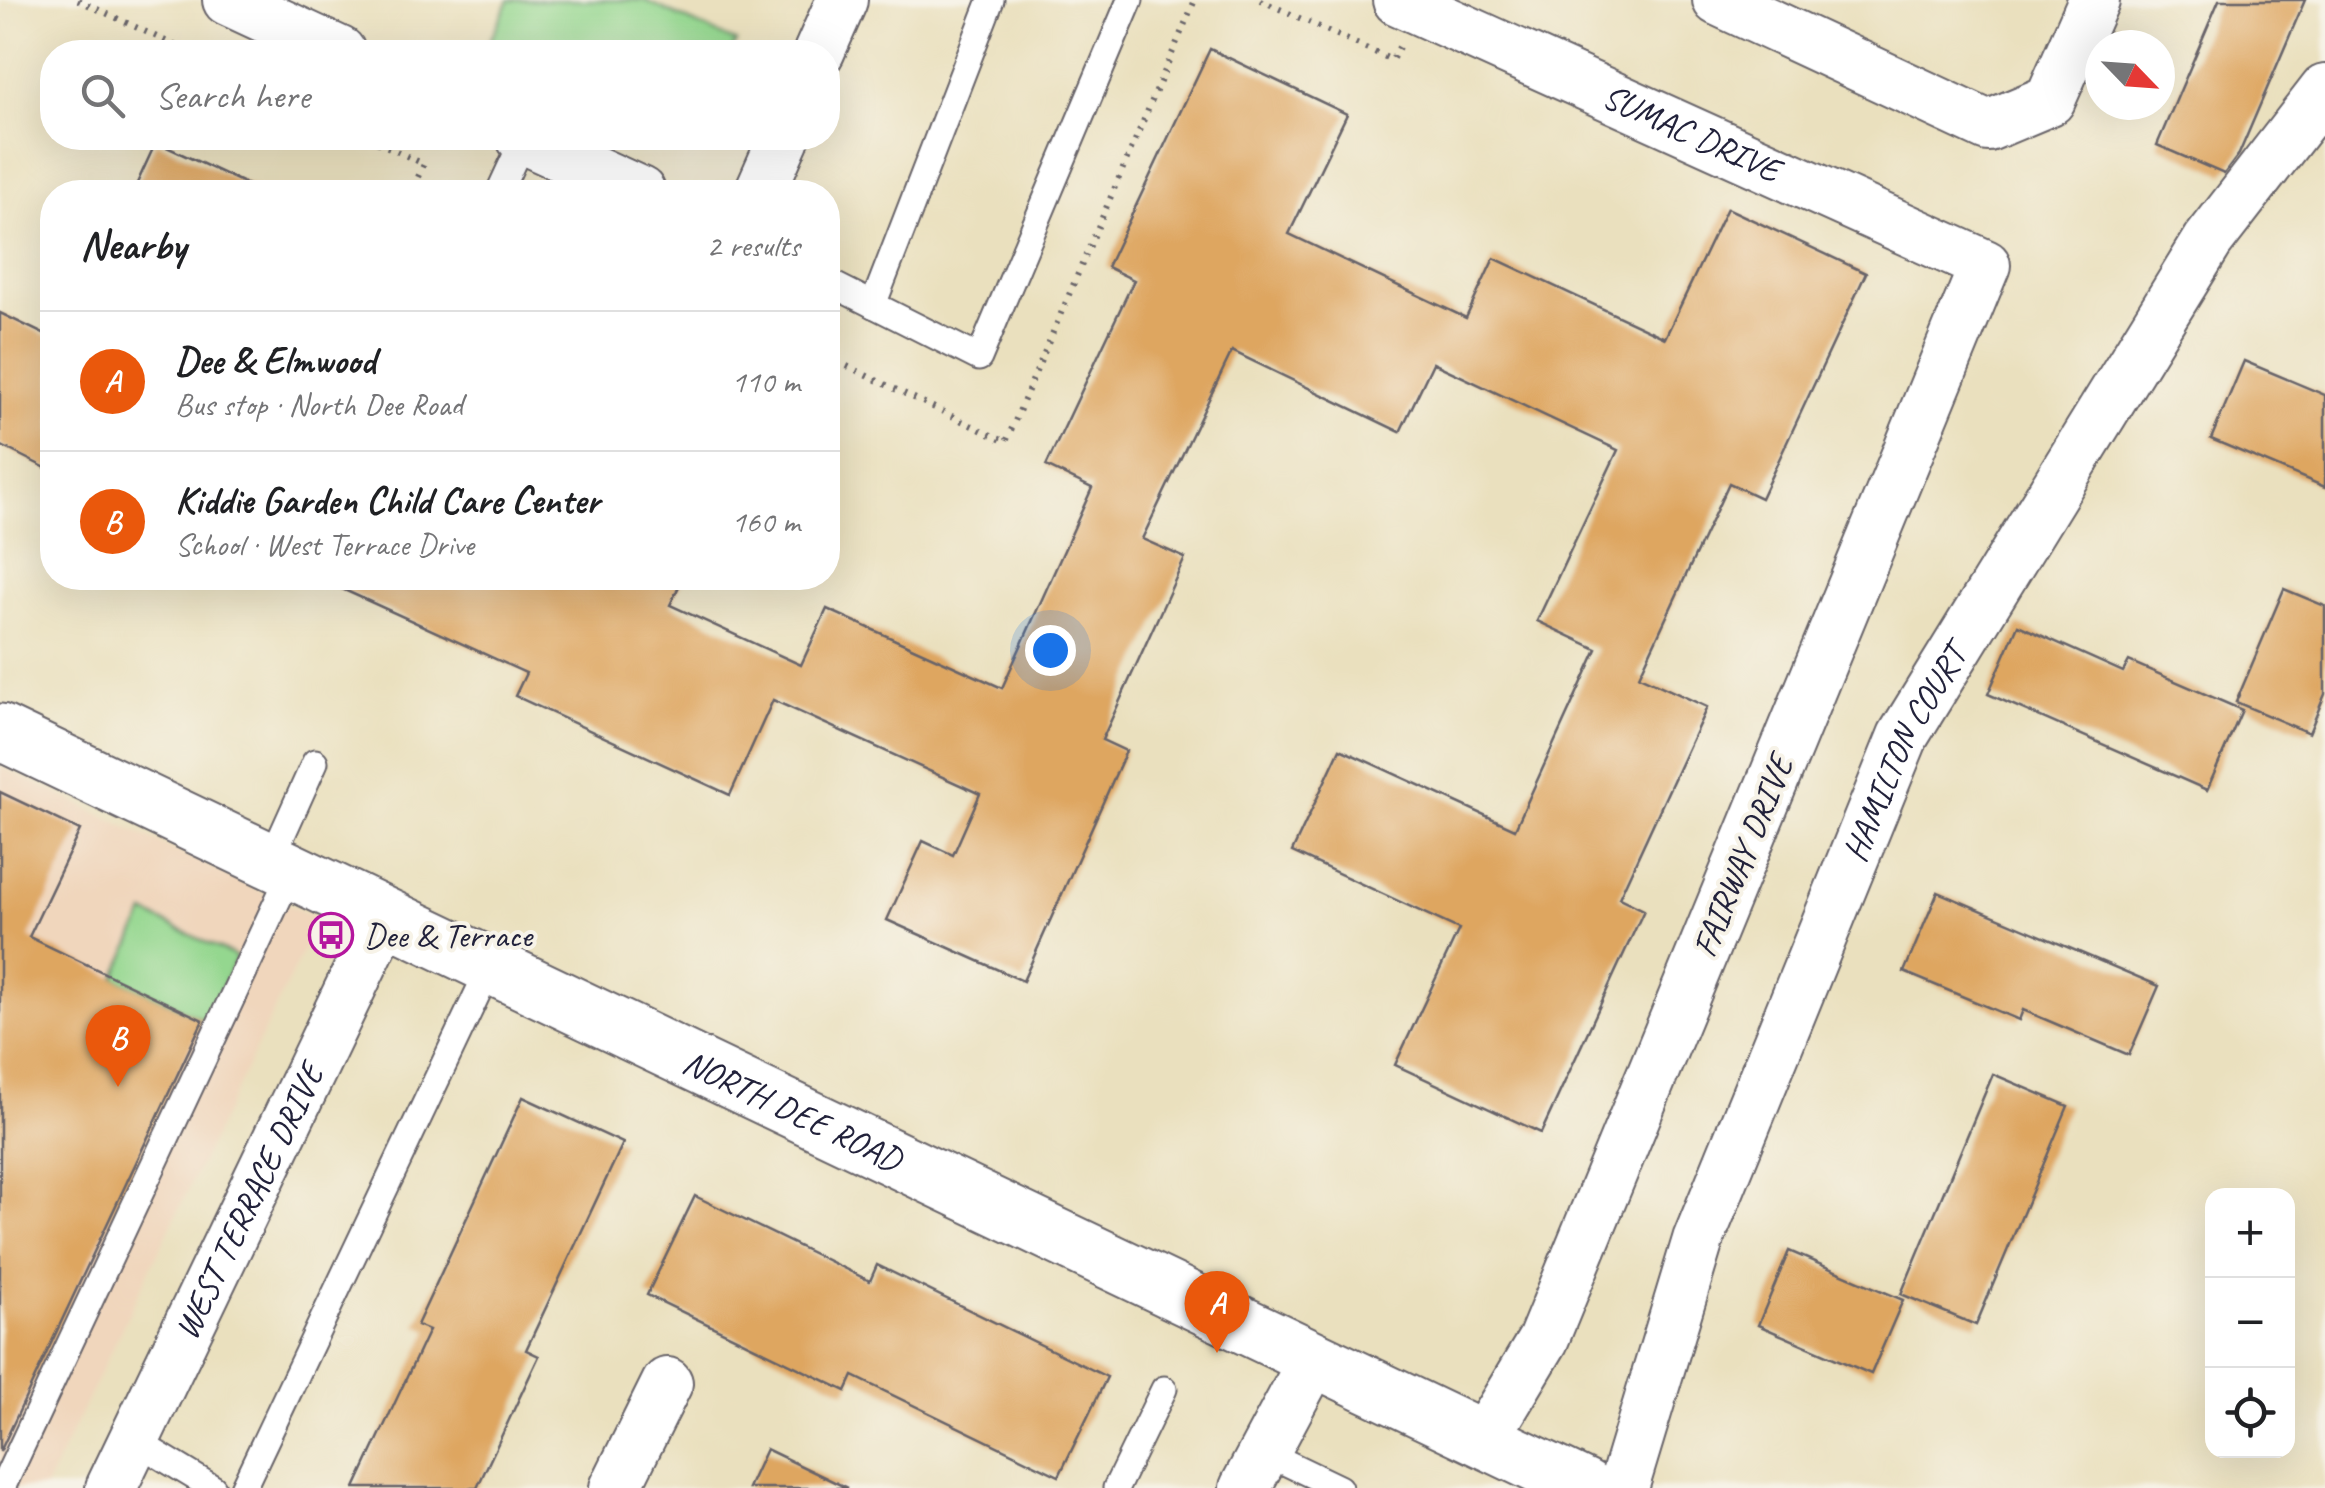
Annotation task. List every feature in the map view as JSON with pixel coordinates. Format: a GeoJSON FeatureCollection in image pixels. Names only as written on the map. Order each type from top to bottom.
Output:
{"type":"FeatureCollection","features":[{"type":"Feature","properties":{"kind":"street"},"geometry":{"type":"LineString","coordinates":[[228,0],[314,40]]}},
{"type":"Feature","properties":{"kind":"street"},"geometry":{"type":"LineString","coordinates":[[825,40],[842,0]]}},
{"type":"Feature","properties":{"kind":"street","name":"SUMAC DRIVE"},"geometry":{"type":"LineString","coordinates":[[1398,0],[1986,266]]}},
{"type":"Feature","properties":{"kind":"street"},"geometry":{"type":"LineString","coordinates":[[1718,0],[1988,126],[2050,100],[2094,0]]}},
{"type":"Feature","properties":{"kind":"street","name":"HAMILTON COURT"},"geometry":{"type":"LineString","coordinates":[[1623,1488],[1698,1240],[1903,736],[2208,241],[2325,90]]}},
{"type":"Feature","properties":{"kind":"street"},"geometry":{"type":"LineString","coordinates":[[550,150],[614,180]]}},
{"type":"Feature","properties":{"kind":"street"},"geometry":{"type":"LineString","coordinates":[[765,180],[779,150]]}},
{"type":"Feature","properties":{"kind":"street","name":"FAIRWAY DRIVE"},"geometry":{"type":"LineString","coordinates":[[1483,1440],[1543,1340],[1986,266]]}},
{"type":"Feature","properties":{"kind":"street","name":"NORTH DEE ROAD"},"geometry":{"type":"LineString","coordinates":[[0,732],[1585,1488]]}},
{"type":"Feature","properties":{"kind":"street","name":"WEST TERRACE DRIVE"},"geometry":{"type":"LineString","coordinates":[[111,1488],[385,916]]}},
{"type":"Feature","properties":{"kind":"street"},"geometry":{"type":"LineString","coordinates":[[1255,1470],[1314,1359]]}},
{"type":"Feature","properties":{"kind":"street"},"geometry":{"type":"LineString","coordinates":[[615,1488],[667,1383]]}},
{"type":"Feature","properties":{"kind":"lane"},"geometry":{"type":"LineString","coordinates":[[873,305],[991,0]]}},
{"type":"Feature","properties":{"kind":"lane"},"geometry":{"type":"LineString","coordinates":[[840,288],[979,358],[1130,0]]}},
{"type":"Feature","properties":{"kind":"lane"},"geometry":{"type":"LineString","coordinates":[[505,180],[518,150]]}},
{"type":"Feature","properties":{"kind":"lane"},"geometry":{"type":"LineString","coordinates":[[2,1488],[281,867],[315,762]]}},
{"type":"Feature","properties":{"kind":"lane"},"geometry":{"type":"LineString","coordinates":[[243,1488],[490,966]]}},
{"type":"Feature","properties":{"kind":"lane"},"geometry":{"type":"LineString","coordinates":[[1116,1488],[1164,1389]]}},
{"type":"Feature","properties":{"kind":"lane"},"geometry":{"type":"LineString","coordinates":[[134,1440],[213,1488]]}},
{"type":"Feature","properties":{"kind":"lane"},"geometry":{"type":"LineString","coordinates":[[1255,1470],[1339,1488]]}},
{"type":"Feature","properties":{"kind":"path"},"geometry":{"type":"LineString","coordinates":[[78,0],[163,40]]}},
{"type":"Feature","properties":{"kind":"path"},"geometry":{"type":"LineString","coordinates":[[1260,0],[1392,60]]}},
{"type":"Feature","properties":{"kind":"path"},"geometry":{"type":"LineString","coordinates":[[394,150],[424,164],[417,180]]}},
{"type":"Feature","properties":{"kind":"shaded area"},"geometry":{"type":"Polygon","coordinates":[[[0,766],[318,919],[45,1488],[0,1488],[0,766]]]}},
{"type":"Feature","properties":{"kind":"green space"},"geometry":{"type":"Polygon","coordinates":[[[509,0],[644,0],[732,40],[490,40],[509,0]]]}},
{"type":"Feature","properties":{"kind":"green space"},"geometry":{"type":"Polygon","coordinates":[[[145,913],[237,957],[206,1021],[115,978],[145,913]]]}},
{"type":"Feature","properties":{"kind":"building"},"geometry":{"type":"Polygon","coordinates":[[[2219,0],[2305,0],[2239,154],[2224,174],[2157,145],[2168,120],[2175,120],[2175,103],[2219,0]]]}},
{"type":"Feature","properties":{"kind":"building"},"geometry":{"type":"Polygon","coordinates":[[[1210,49],[1347,114],[1289,234],[1466,318],[1494,258],[1665,338],[1727,208],[1866,273],[1761,498],[1729,483],[1639,676],[1707,707],[1619,898],[1644,910],[1541,1133],[1395,1065],[1459,929],[1292,852],[1340,749],[1515,829],[1597,649],[1537,621],[1618,450],[1433,363],[1400,432],[1232,351],[1142,539],[1185,558],[1102,740],[1126,751],[1023,981],[887,920],[923,841],[953,855],[980,794],[773,700],[730,795],[515,696],[526,673],[344,590],[677,590],[670,605],[801,665],[827,609],[1002,688],[1092,488],[1046,466],[1134,280],[1107,267],[1210,49]]]}},
{"type":"Feature","properties":{"kind":"building"},"geometry":{"type":"Polygon","coordinates":[[[152,150],[173,150],[237,180],[139,180],[152,150]]]}},
{"type":"Feature","properties":{"kind":"building"},"geometry":{"type":"Polygon","coordinates":[[[0,313],[40,332],[40,465],[0,445],[0,313]]]}},
{"type":"Feature","properties":{"kind":"building"},"geometry":{"type":"Polygon","coordinates":[[[2244,361],[2325,395],[2325,487],[2211,439],[2244,361]]]}},
{"type":"Feature","properties":{"kind":"building"},"geometry":{"type":"Polygon","coordinates":[[[2284,589],[2325,606],[2325,694],[2309,733],[2236,702],[2284,589]]]}},
{"type":"Feature","properties":{"kind":"building"},"geometry":{"type":"Polygon","coordinates":[[[2018,625],[2123,672],[2129,661],[2242,710],[2207,790],[1988,694],[2018,625]]]}},
{"type":"Feature","properties":{"kind":"building"},"geometry":{"type":"Polygon","coordinates":[[[0,792],[80,830],[29,937],[203,1020],[0,1452],[0,792]]]}},
{"type":"Feature","properties":{"kind":"building"},"geometry":{"type":"Polygon","coordinates":[[[1938,892],[2159,986],[2129,1055],[2023,1010],[2019,1020],[1904,972],[1938,892]]]}},
{"type":"Feature","properties":{"kind":"building"},"geometry":{"type":"Polygon","coordinates":[[[1993,1074],[2068,1106],[1976,1325],[1901,1294],[1993,1074]]]}},
{"type":"Feature","properties":{"kind":"building"},"geometry":{"type":"Polygon","coordinates":[[[523,1097],[623,1143],[526,1350],[539,1356],[477,1488],[355,1488],[429,1330],[417,1325],[523,1097]]]}},
{"type":"Feature","properties":{"kind":"building"},"geometry":{"type":"Polygon","coordinates":[[[695,1196],[870,1281],[877,1265],[1107,1377],[1059,1476],[853,1376],[846,1391],[647,1295],[695,1196]]]}},
{"type":"Feature","properties":{"kind":"building"},"geometry":{"type":"Polygon","coordinates":[[[1789,1251],[1903,1300],[1871,1374],[1758,1325],[1789,1251]]]}},
{"type":"Feature","properties":{"kind":"building"},"geometry":{"type":"Polygon","coordinates":[[[766,1449],[847,1488],[748,1488],[766,1449]]]}},
{"type":"Feature","properties":{"kind":"place","name":"Dee & Terrace"},"geometry":{"type":"Point","coordinates":[331,935]}},
{"type":"Feature","properties":{"kind":"place","name":"Kiddie Garden Child Care Center"},"geometry":{"type":"Point","coordinates":[118,1087]}},
{"type":"Feature","properties":{"kind":"place","name":"Dee & Elmwood"},"geometry":{"type":"Point","coordinates":[1217,1353]}}]}
